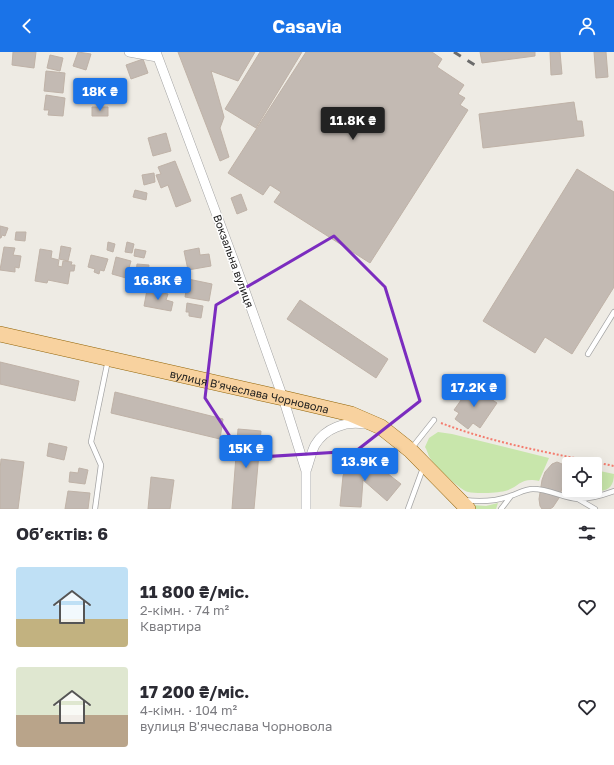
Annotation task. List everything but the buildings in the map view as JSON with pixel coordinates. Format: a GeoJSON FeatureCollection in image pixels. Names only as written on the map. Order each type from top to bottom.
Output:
{"type":"FeatureCollection","features":[{"type":"Feature","properties":{"kind":"main road","name":"вулиця В'ячеслава Чорновола"},"geometry":{"type":"LineString","coordinates":[[0,334],[351,414],[381,427],[410,450],[463,504]]}},
{"type":"Feature","properties":{"kind":"street"},"geometry":{"type":"LineString","coordinates":[[129,52],[156,54]]}},
{"type":"Feature","properties":{"kind":"street","name":"Вокзальна вулиця"},"geometry":{"type":"LineString","coordinates":[[156,54],[244,288],[283,398],[306,471],[306,509]]}},
{"type":"Feature","properties":{"kind":"street","name":"Вокзальна вулиця"},"geometry":{"type":"LineString","coordinates":[[306,471],[316,445],[326,432],[342,425],[356,423],[381,427]]}},
{"type":"Feature","properties":{"kind":"lane"},"geometry":{"type":"LineString","coordinates":[[588,354],[614,312]]}},
{"type":"Feature","properties":{"kind":"lane"},"geometry":{"type":"LineString","coordinates":[[95,509],[101,465],[91,442],[109,358]]}},
{"type":"Feature","properties":{"kind":"lane"},"geometry":{"type":"LineString","coordinates":[[410,450],[434,420]]}},
{"type":"Feature","properties":{"kind":"lane"},"geometry":{"type":"LineString","coordinates":[[408,509],[425,465]]}},
{"type":"Feature","properties":{"kind":"lane"},"geometry":{"type":"LineString","coordinates":[[463,504],[473,501],[485,501],[511,496],[520,491],[532,489],[550,491],[578,499],[595,509]]}},
{"type":"Feature","properties":{"kind":"lane"},"geometry":{"type":"LineString","coordinates":[[578,499],[600,497],[614,491]]}},
{"type":"Feature","properties":{"kind":"lane"},"geometry":{"type":"LineString","coordinates":[[501,509],[511,496]]}},
{"type":"Feature","properties":{"kind":"path"},"geometry":{"type":"LineString","coordinates":[[434,420],[468,433],[539,451],[614,466]]}},
{"type":"Feature","properties":{"kind":"highlighted area"},"geometry":{"type":"Polygon","coordinates":[[[334,236],[385,287],[420,401],[356,451],[244,458],[205,398],[216,305],[334,236]]]}},
{"type":"Feature","properties":{"kind":"green space"},"geometry":{"type":"Polygon","coordinates":[[[438,432],[452,434],[549,458],[539,481],[524,481],[501,492],[472,493],[465,491],[448,477],[429,457],[425,447],[429,438],[438,432]]]}},
{"type":"Feature","properties":{"kind":"green space"},"geometry":{"type":"Polygon","coordinates":[[[602,471],[614,474],[614,479],[611,486],[603,491],[602,471]]]}},
{"type":"Feature","properties":{"kind":"green space"},"geometry":{"type":"Polygon","coordinates":[[[498,503],[496,509],[476,509],[472,505],[486,506],[498,503]]]}},
{"type":"Feature","properties":{"kind":"railway"},"geometry":{"type":"LineString","coordinates":[[454,52],[478,67]]}}]}
